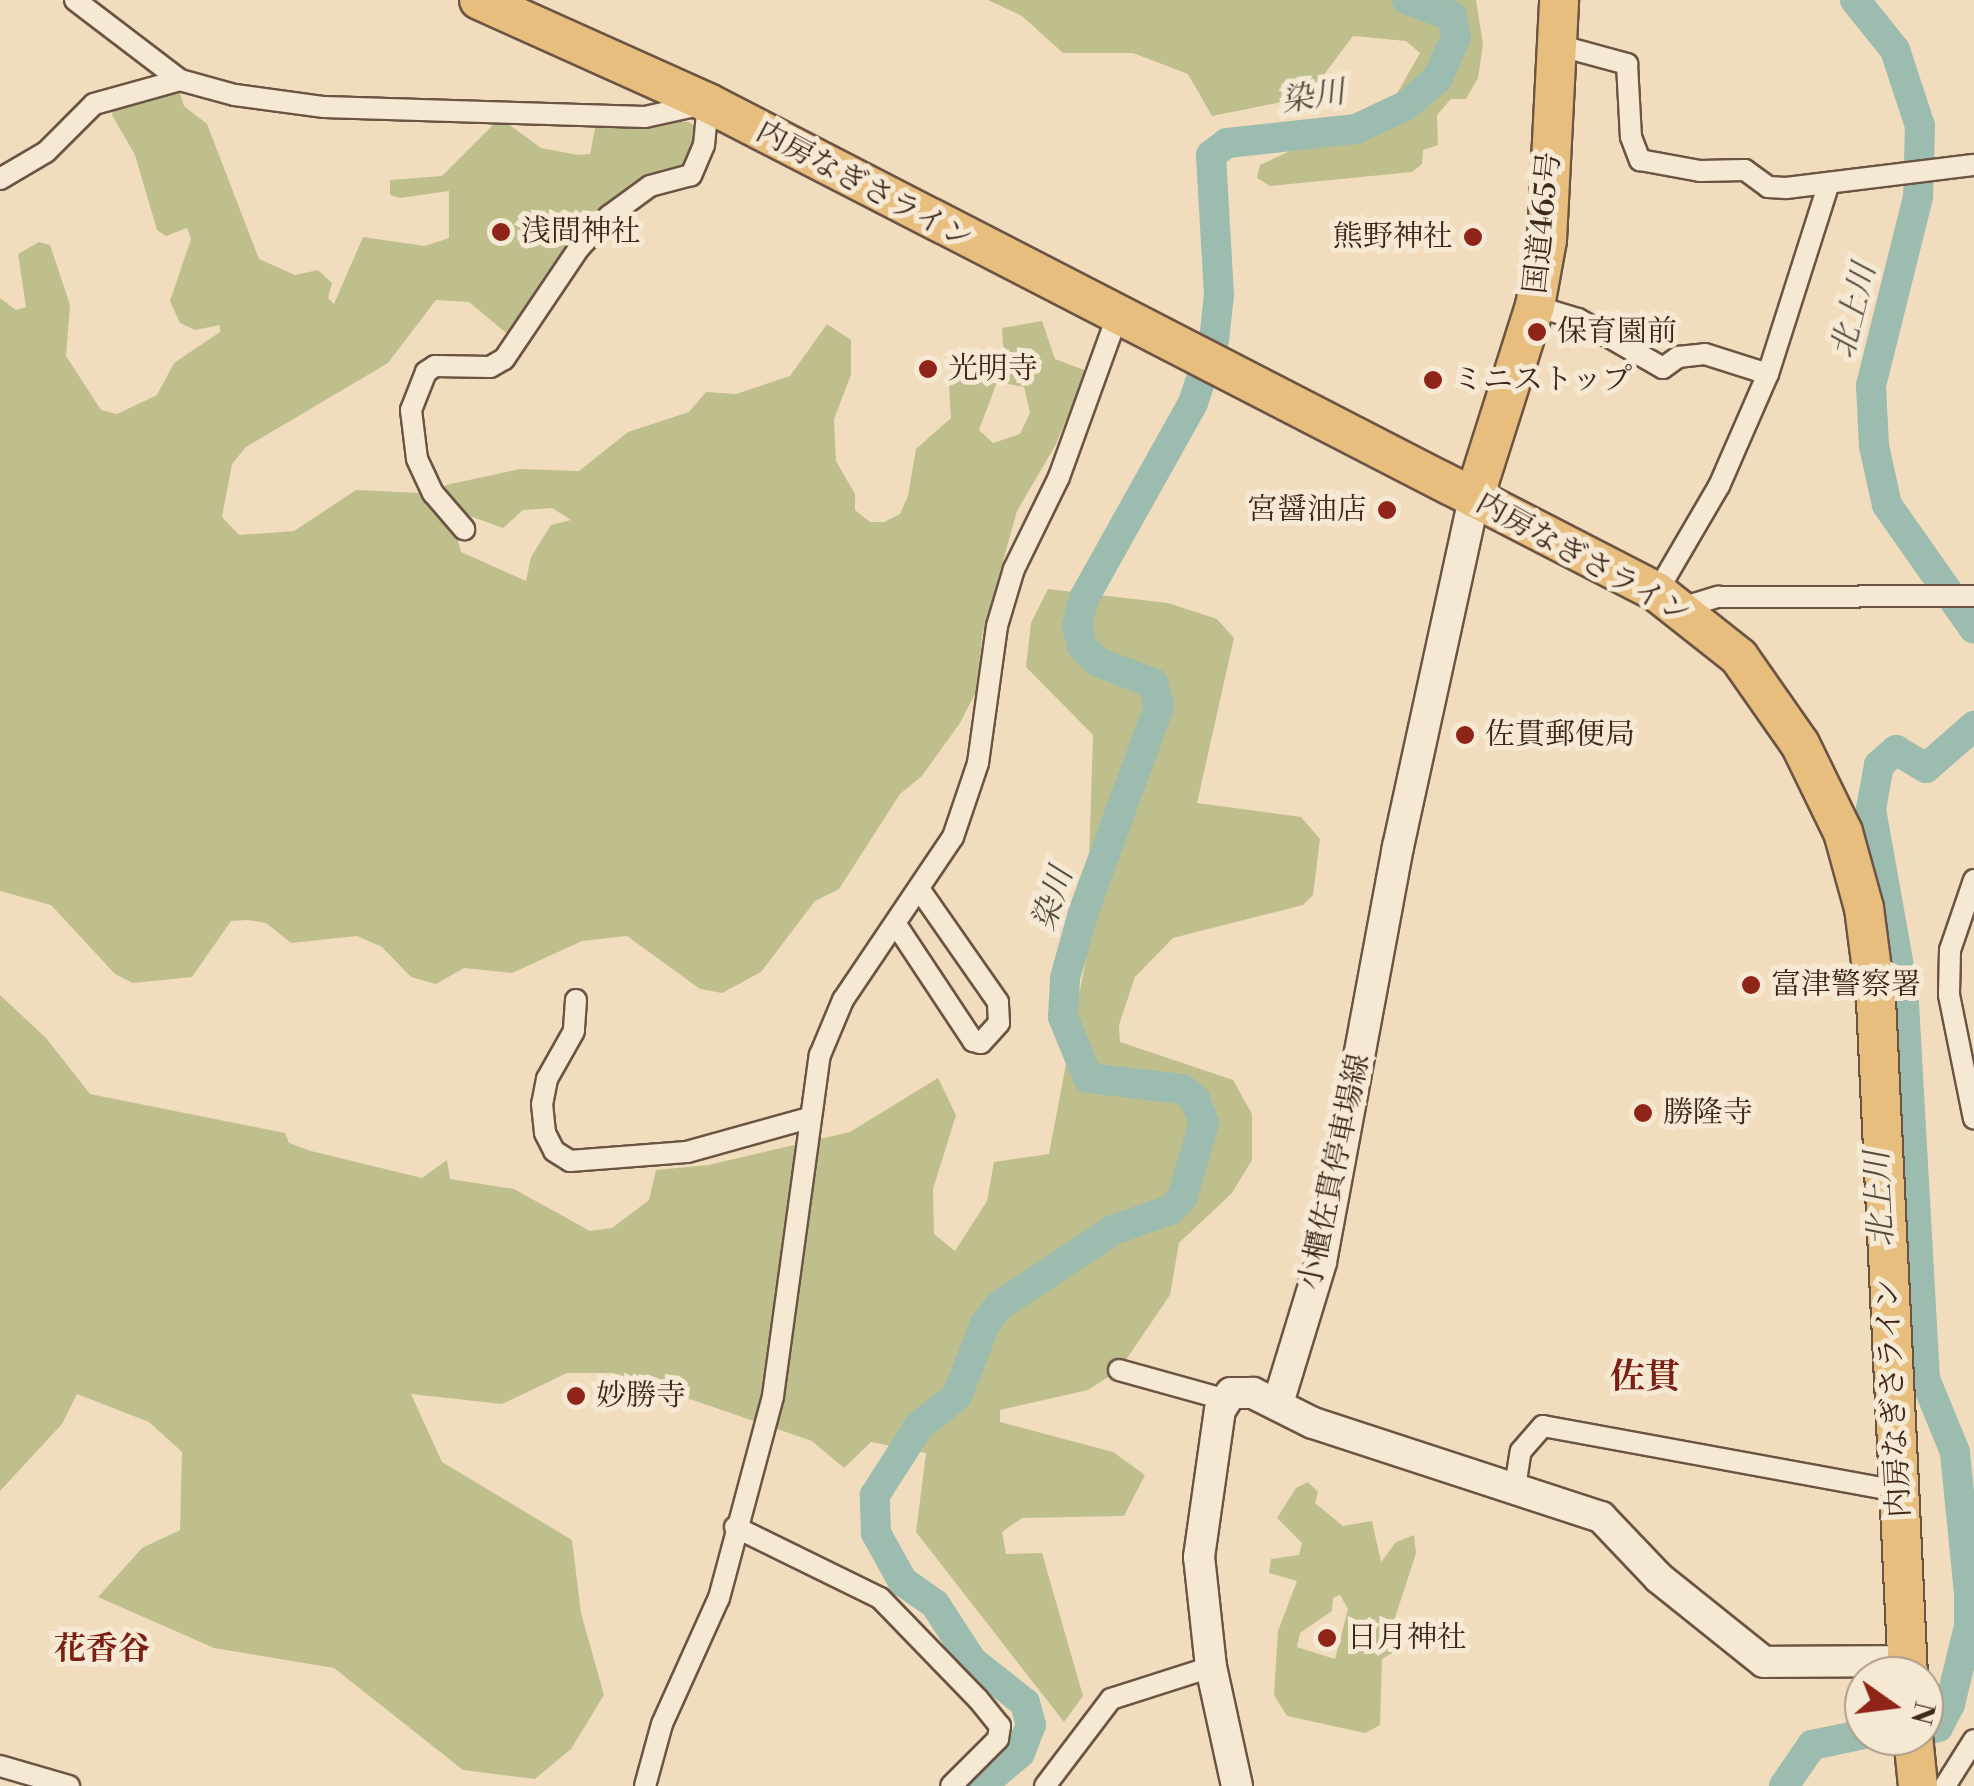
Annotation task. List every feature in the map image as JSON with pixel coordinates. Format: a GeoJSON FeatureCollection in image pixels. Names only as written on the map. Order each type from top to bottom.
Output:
{"type":"FeatureCollection","features":[{"type":"Feature","properties":{"kind":"highway","name":"内房なぎさライン"},"geometry":{"type":"LineString","coordinates":[[480,0],[708,103],[1474,498],[1669,600],[1739,657],[1800,744],[1844,832],[1864,908],[1876,1000],[1906,1656]]}},
{"type":"Feature","properties":{"kind":"highway","name":"国道465号"},"geometry":{"type":"LineString","coordinates":[[1474,498],[1535,306],[1547,240],[1558,0]]}},
{"type":"Feature","properties":{"kind":"main road","name":"小櫃佐貫停車場線"},"geometry":{"type":"LineString","coordinates":[[1278,1402],[1321,1262],[1398,848],[1474,498]]}},
{"type":"Feature","properties":{"kind":"main road"},"geometry":{"type":"LineString","coordinates":[[1236,1786],[1210,1667],[1200,1557],[1223,1398],[1240,1392],[1278,1402],[1313,1423],[1602,1517],[1659,1578],[1764,1662],[1844,1665]]}},
{"type":"Feature","properties":{"kind":"street"},"geometry":{"type":"LineString","coordinates":[[76,0],[180,80]]}},
{"type":"Feature","properties":{"kind":"street"},"geometry":{"type":"LineString","coordinates":[[1557,46],[1627,64],[1631,137],[1640,160],[1700,171],[1745,170],[1768,187],[1828,186],[1974,165]]}},
{"type":"Feature","properties":{"kind":"street"},"geometry":{"type":"LineString","coordinates":[[0,180],[46,152],[94,104],[180,80],[324,107],[645,117],[708,103],[704,145],[690,175],[650,186],[609,216],[579,248],[504,359],[490,367],[435,366],[426,372],[411,410],[417,459],[433,493],[464,529]]}},
{"type":"Feature","properties":{"kind":"street"},"geometry":{"type":"LineString","coordinates":[[1828,186],[1768,374],[1669,600],[1974,596]]}},
{"type":"Feature","properties":{"kind":"street"},"geometry":{"type":"LineString","coordinates":[[1535,306],[1578,319],[1663,368],[1678,357],[1705,354],[1768,374]]}},
{"type":"Feature","properties":{"kind":"street"},"geometry":{"type":"LineString","coordinates":[[646,1786],[662,1724],[719,1598],[735,1526],[773,1396],[820,1055],[843,1000],[897,926],[953,837],[978,764],[997,626],[1014,569],[1058,477],[1117,317]]}},
{"type":"Feature","properties":{"kind":"street"},"geometry":{"type":"LineString","coordinates":[[1974,880],[1950,950],[1949,995],[1974,1118]]}},
{"type":"Feature","properties":{"kind":"street"},"geometry":{"type":"LineString","coordinates":[[897,926],[972,1041],[981,1043],[998,1024],[998,1002],[920,890]]}},
{"type":"Feature","properties":{"kind":"street"},"geometry":{"type":"LineString","coordinates":[[576,1000],[574,1031],[547,1079],[542,1104],[545,1133],[570,1161],[687,1152],[809,1118]]}},
{"type":"Feature","properties":{"kind":"street"},"geometry":{"type":"LineString","coordinates":[[1119,1370],[1223,1398]]}},
{"type":"Feature","properties":{"kind":"street"},"geometry":{"type":"LineString","coordinates":[[1515,1487],[1521,1451],[1544,1426],[1898,1492]]}},
{"type":"Feature","properties":{"kind":"street"},"geometry":{"type":"LineString","coordinates":[[735,1526],[880,1598],[978,1699],[1000,1726],[998,1740],[951,1786]]}},
{"type":"Feature","properties":{"kind":"street"},"geometry":{"type":"LineString","coordinates":[[1044,1786],[1111,1698],[1210,1667]]}},
{"type":"Feature","properties":{"kind":"street"},"geometry":{"type":"LineString","coordinates":[[1945,1786],[1974,1740]]}},
{"type":"Feature","properties":{"kind":"street"},"geometry":{"type":"LineString","coordinates":[[0,1766],[68,1786]]}},
{"type":"Feature","properties":{"kind":"green space"},"geometry":{"type":"Polygon","coordinates":[[[988,0],[1476,0],[1483,44],[1478,78],[1466,99],[1451,99],[1437,115],[1438,145],[1423,150],[1422,164],[1412,172],[1270,186],[1257,178],[1260,165],[1391,104],[1420,53],[1406,41],[1353,36],[1307,97],[1212,116],[1188,74],[1133,53],[1063,53],[1022,16],[988,0]]]}},
{"type":"Feature","properties":{"kind":"green space"},"geometry":{"type":"Polygon","coordinates":[[[179,89],[184,106],[207,124],[259,259],[295,275],[318,270],[332,283],[328,298],[334,304],[363,237],[425,246],[449,238],[449,191],[400,198],[390,195],[390,180],[442,176],[500,118],[541,148],[578,155],[590,154],[598,114],[689,122],[700,130],[700,165],[604,218],[530,343],[521,345],[469,302],[436,300],[388,363],[246,447],[232,464],[222,517],[239,535],[294,531],[356,490],[421,493],[453,521],[461,552],[526,581],[531,557],[551,525],[571,520],[552,508],[523,510],[503,528],[464,514],[441,493],[446,485],[520,469],[579,471],[628,432],[689,412],[706,392],[736,394],[790,376],[827,324],[851,340],[851,375],[834,419],[836,461],[855,494],[855,510],[870,522],[884,522],[900,514],[908,496],[916,449],[951,418],[949,386],[963,353],[991,365],[1004,359],[1002,328],[1042,321],[1055,359],[1087,371],[1055,446],[1017,511],[982,636],[977,690],[960,723],[922,776],[900,794],[839,889],[815,901],[761,972],[722,993],[700,989],[627,936],[582,941],[512,973],[464,968],[436,984],[411,977],[382,947],[357,936],[291,943],[266,923],[248,920],[231,921],[192,977],[133,983],[115,974],[51,905],[0,891],[0,298],[16,310],[26,307],[18,254],[39,242],[50,245],[70,305],[66,356],[101,410],[117,414],[157,395],[174,363],[220,332],[220,325],[195,330],[180,323],[170,301],[191,239],[187,228],[166,236],[157,230],[135,155],[112,115],[114,105],[179,89]],[[997,382],[979,430],[993,443],[1020,434],[1030,413],[1024,387],[997,382]]]}},
{"type":"Feature","properties":{"kind":"green space"},"geometry":{"type":"Polygon","coordinates":[[[1048,589],[1168,603],[1217,619],[1234,638],[1197,803],[1301,817],[1320,839],[1313,895],[1303,905],[1173,938],[1135,977],[1119,1025],[1120,1042],[1233,1080],[1252,1114],[1252,1160],[1232,1193],[1179,1243],[1170,1295],[1119,1370],[1088,1390],[1000,1410],[1000,1422],[1113,1452],[1145,1475],[1124,1516],[1022,1518],[1002,1532],[1006,1554],[1042,1553],[1083,1696],[1064,1722],[916,1532],[926,1453],[871,1442],[844,1468],[812,1441],[614,1373],[567,1373],[502,1404],[411,1394],[442,1462],[572,1540],[581,1613],[604,1695],[571,1749],[535,1779],[463,1770],[334,1668],[214,1648],[98,1597],[142,1548],[180,1530],[182,1452],[149,1422],[77,1394],[62,1424],[0,1491],[0,995],[46,1038],[90,1094],[285,1133],[289,1143],[311,1151],[422,1178],[447,1160],[450,1179],[514,1189],[590,1231],[612,1228],[649,1200],[656,1170],[708,1165],[850,1132],[938,1078],[956,1115],[933,1189],[934,1234],[955,1251],[987,1201],[994,1162],[1049,1154],[1086,958],[1093,735],[1026,667],[1031,623],[1048,589]]]}},
{"type":"Feature","properties":{"kind":"green space"},"geometry":{"type":"Polygon","coordinates":[[[1308,1482],[1318,1492],[1315,1503],[1343,1526],[1372,1521],[1381,1562],[1396,1542],[1414,1535],[1416,1553],[1394,1621],[1399,1649],[1382,1659],[1380,1725],[1365,1733],[1287,1716],[1274,1695],[1278,1631],[1297,1581],[1269,1573],[1271,1559],[1299,1555],[1302,1543],[1277,1518],[1296,1488],[1308,1482]],[[1340,1595],[1333,1598],[1332,1611],[1300,1633],[1297,1647],[1335,1659],[1348,1609],[1340,1595]]]}},
{"type":"Feature","properties":{"kind":"waterway","name":"染川"},"geometry":{"type":"LineString","coordinates":[[981,1786],[1020,1753],[1031,1725],[1025,1703],[972,1661],[935,1604],[903,1582],[876,1533],[875,1495],[919,1426],[957,1396],[985,1324],[1000,1305],[1113,1230],[1170,1210],[1182,1198],[1204,1123],[1195,1099],[1182,1089],[1088,1078],[1063,1017],[1065,978],[1083,913],[1159,706],[1153,683],[1098,662],[1082,647],[1077,626],[1084,598],[1193,403],[1214,340],[1219,295],[1211,155],[1227,143],[1356,129],[1407,105],[1437,79],[1456,37],[1452,16],[1407,0]]}},
{"type":"Feature","properties":{"kind":"waterway","name":"北上川"},"geometry":{"type":"LineString","coordinates":[[1855,0],[1895,50],[1920,126],[1918,197],[1871,386],[1874,446],[1887,505],[1974,629]]}},
{"type":"Feature","properties":{"kind":"waterway","name":"北上川"},"geometry":{"type":"LineString","coordinates":[[1944,1716],[1969,1626],[1969,1593],[1955,1452],[1925,1379],[1903,989],[1871,809],[1879,765],[1896,750],[1926,768],[1974,726]]}},
{"type":"Feature","properties":{"kind":"waterway","name":"北上川"},"geometry":{"type":"LineString","coordinates":[[1784,1786],[1812,1745],[1844,1738]]}},
{"type":"Feature","properties":{"kind":"place","name":"浅間神社"},"geometry":{"type":"Point","coordinates":[501,232]}},
{"type":"Feature","properties":{"kind":"place","name":"熊野神社"},"geometry":{"type":"Point","coordinates":[1473,237]}},
{"type":"Feature","properties":{"kind":"place","name":"保育園前"},"geometry":{"type":"Point","coordinates":[1537,332]}},
{"type":"Feature","properties":{"kind":"place","name":"光明寺"},"geometry":{"type":"Point","coordinates":[928,369]}},
{"type":"Feature","properties":{"kind":"place","name":"ミニストップ"},"geometry":{"type":"Point","coordinates":[1433,380]}},
{"type":"Feature","properties":{"kind":"place","name":"宮醤油店"},"geometry":{"type":"Point","coordinates":[1387,510]}},
{"type":"Feature","properties":{"kind":"place","name":"佐貫郵便局"},"geometry":{"type":"Point","coordinates":[1465,735]}},
{"type":"Feature","properties":{"kind":"place","name":"富津警察署"},"geometry":{"type":"Point","coordinates":[1751,985]}},
{"type":"Feature","properties":{"kind":"place","name":"勝隆寺"},"geometry":{"type":"Point","coordinates":[1643,1113]}},
{"type":"Feature","properties":{"kind":"place","name":"妙勝寺"},"geometry":{"type":"Point","coordinates":[576,1396]}},
{"type":"Feature","properties":{"kind":"place","name":"日月神社"},"geometry":{"type":"Point","coordinates":[1327,1638]}},
{"type":"Feature","properties":{"kind":"district","name":"佐貫"},"geometry":{"type":"Point","coordinates":[1645,1378]}},
{"type":"Feature","properties":{"kind":"district","name":"花香谷"},"geometry":{"type":"Point","coordinates":[102,1649]}}]}
